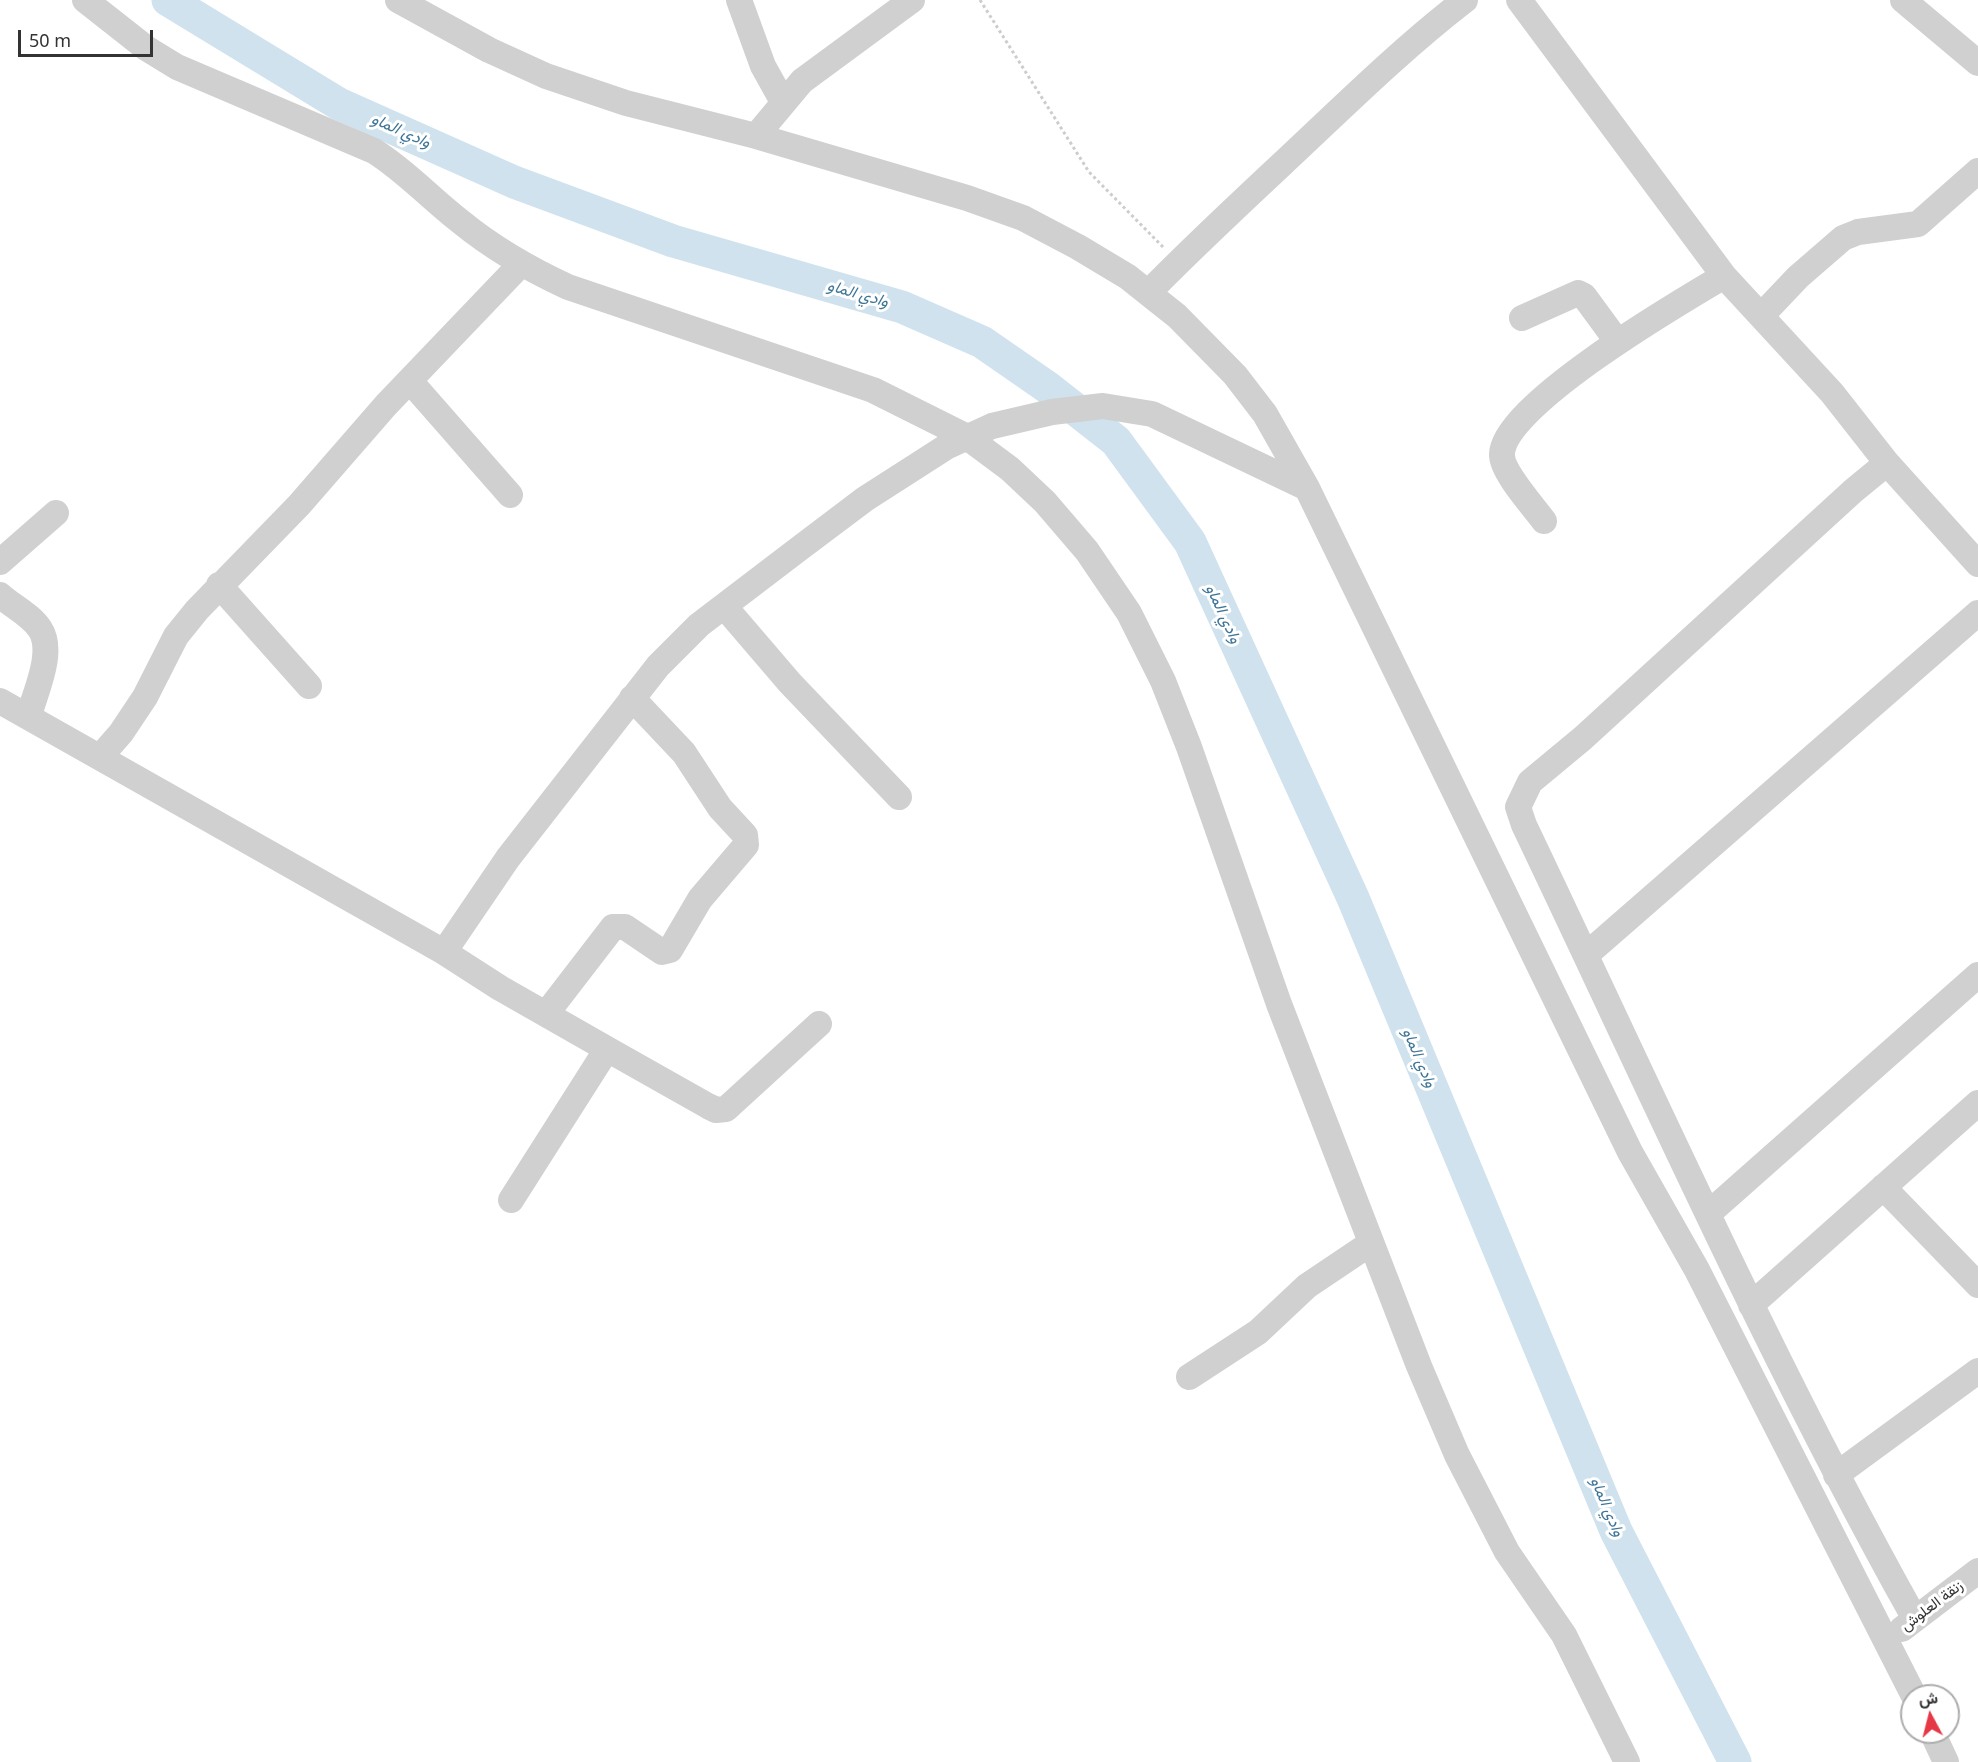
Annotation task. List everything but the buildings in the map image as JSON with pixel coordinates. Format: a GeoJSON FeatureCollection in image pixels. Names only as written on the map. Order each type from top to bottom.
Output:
{"type":"FeatureCollection","features":[{"type":"Feature","properties":{"kind":"street"},"geometry":{"type":"LineString","coordinates":[[85,0],[146,48],[177,67],[374,151],[398,166],[461,223],[520,265],[568,287],[873,390],[967,437],[1010,469],[1045,502],[1087,551],[1129,613],[1163,681],[1190,747],[1279,1004],[1371,1243],[1457,1455],[1507,1552],[1564,1635],[1627,1762]]}},
{"type":"Feature","properties":{"kind":"street"},"geometry":{"type":"LineString","coordinates":[[398,0],[489,50],[546,76],[626,103],[756,136],[893,175],[1023,218],[1105,262],[1148,292],[1177,316],[1235,375],[1265,414],[1307,488],[1630,1152],[1697,1270],[1908,1684]]}},
{"type":"Feature","properties":{"kind":"street"},"geometry":{"type":"LineString","coordinates":[[739,0],[764,66],[783,102]]}},
{"type":"Feature","properties":{"kind":"street"},"geometry":{"type":"LineString","coordinates":[[756,136],[783,102],[827,61],[912,0]]}},
{"type":"Feature","properties":{"kind":"street"},"geometry":{"type":"LineString","coordinates":[[1148,292],[1374,77],[1465,0]]}},
{"type":"Feature","properties":{"kind":"street"},"geometry":{"type":"LineString","coordinates":[[1519,0],[1724,276],[1832,393],[1887,463],[1978,564]]}},
{"type":"Feature","properties":{"kind":"street"},"geometry":{"type":"LineString","coordinates":[[1903,0],[1978,63]]}},
{"type":"Feature","properties":{"kind":"street"},"geometry":{"type":"LineString","coordinates":[[1761,316],[1798,277],[1843,238],[1858,232],[1918,224],[1978,171]]}},
{"type":"Feature","properties":{"kind":"street"},"geometry":{"type":"LineString","coordinates":[[100,757],[121,733],[145,697],[176,636],[219,585],[298,505],[520,265]]}},
{"type":"Feature","properties":{"kind":"street"},"geometry":{"type":"LineString","coordinates":[[1544,521],[1507,470],[1502,456],[1505,441],[1555,389],[1617,341],[1724,276]]}},
{"type":"Feature","properties":{"kind":"street"},"geometry":{"type":"LineString","coordinates":[[1522,318],[1578,293],[1584,296],[1617,341]]}},
{"type":"Feature","properties":{"kind":"street"},"geometry":{"type":"LineString","coordinates":[[411,381],[510,495]]}},
{"type":"Feature","properties":{"kind":"street"},"geometry":{"type":"LineString","coordinates":[[444,952],[508,858],[658,666],[699,625],[865,499],[946,447],[992,426],[1052,412],[1103,406],[1152,414],[1307,488]]}},
{"type":"Feature","properties":{"kind":"street"},"geometry":{"type":"LineString","coordinates":[[1887,463],[1853,490],[1583,738],[1530,782],[1518,807],[1524,825],[1751,1305],[1836,1475],[1915,1619]]}},
{"type":"Feature","properties":{"kind":"street"},"geometry":{"type":"LineString","coordinates":[[0,562],[56,513]]}},
{"type":"Feature","properties":{"kind":"street"},"geometry":{"type":"LineString","coordinates":[[219,585],[309,686]]}},
{"type":"Feature","properties":{"kind":"street"},"geometry":{"type":"LineString","coordinates":[[0,595],[41,630],[44,663],[29,716]]}},
{"type":"Feature","properties":{"kind":"street"},"geometry":{"type":"LineString","coordinates":[[724,606],[790,683],[899,797]]}},
{"type":"Feature","properties":{"kind":"street"},"geometry":{"type":"LineString","coordinates":[[1586,955],[1978,613]]}},
{"type":"Feature","properties":{"kind":"street"},"geometry":{"type":"LineString","coordinates":[[546,1014],[613,927],[625,927],[662,952],[670,950],[700,899],[747,845],[745,835],[720,808],[696,769],[632,698]]}},
{"type":"Feature","properties":{"kind":"street"},"geometry":{"type":"LineString","coordinates":[[0,701],[444,952],[546,1014],[716,1110],[726,1109],[819,1024]]}},
{"type":"Feature","properties":{"kind":"street"},"geometry":{"type":"LineString","coordinates":[[1709,1214],[1978,975]]}},
{"type":"Feature","properties":{"kind":"street"},"geometry":{"type":"LineString","coordinates":[[511,1200],[607,1049]]}},
{"type":"Feature","properties":{"kind":"street"},"geometry":{"type":"LineString","coordinates":[[1751,1305],[1978,1102]]}},
{"type":"Feature","properties":{"kind":"street"},"geometry":{"type":"LineString","coordinates":[[1883,1187],[1978,1285]]}},
{"type":"Feature","properties":{"kind":"street"},"geometry":{"type":"LineString","coordinates":[[1189,1377],[1258,1332],[1307,1286],[1371,1243]]}},
{"type":"Feature","properties":{"kind":"street"},"geometry":{"type":"LineString","coordinates":[[1836,1475],[1978,1371]]}},
{"type":"Feature","properties":{"kind":"street","name":"زنقة العلوش"},"geometry":{"type":"LineString","coordinates":[[1887,1641],[1978,1571]]}},
{"type":"Feature","properties":{"kind":"street"},"geometry":{"type":"LineString","coordinates":[[1938,1744],[1946,1762]]}},
{"type":"Feature","properties":{"kind":"path"},"geometry":{"type":"LineString","coordinates":[[980,0],[1089,172],[1125,212],[1178,262]]}},
{"type":"Feature","properties":{"kind":"waterway","name":"وادي الماو"},"geometry":{"type":"LineString","coordinates":[[168,0],[339,104],[514,182],[673,241],[902,307],[982,342],[1047,387],[1116,441],[1190,542],[1353,898],[1616,1531],[1735,1762]]}}]}
